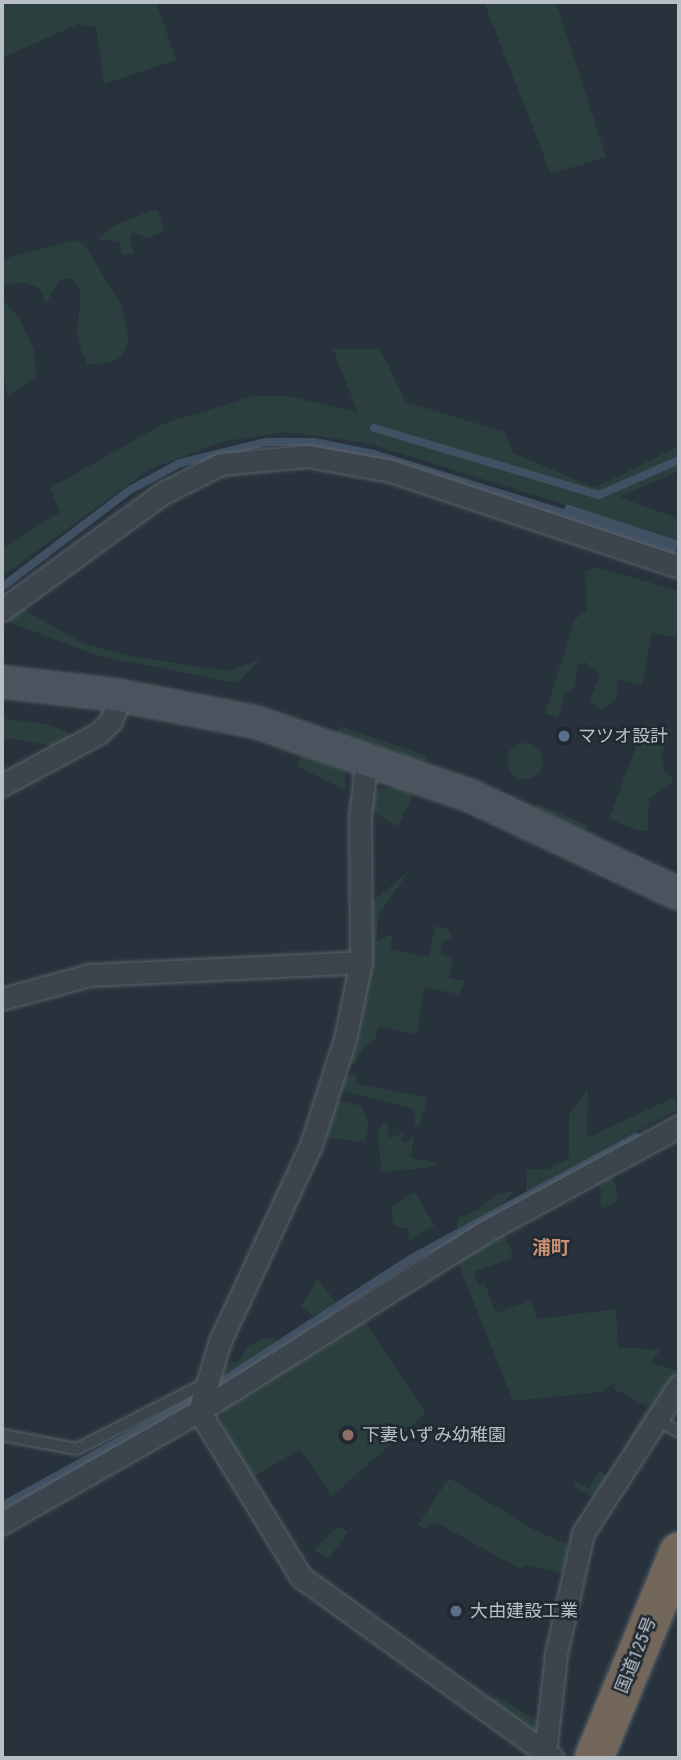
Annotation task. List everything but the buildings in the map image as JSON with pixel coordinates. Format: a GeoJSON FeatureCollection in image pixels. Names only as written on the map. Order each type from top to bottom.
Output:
{"type":"FeatureCollection","features":[{"type":"Feature","properties":{"kind":"highway","name":"国道125号"},"geometry":{"type":"LineString","coordinates":[[594,1758],[679,1552]]}},
{"type":"Feature","properties":{"kind":"street"},"geometry":{"type":"LineString","coordinates":[[2,610],[163,492],[221,464],[307,456],[391,471],[679,567]]}},
{"type":"Feature","properties":{"kind":"street"},"geometry":{"type":"LineString","coordinates":[[2,682],[121,695],[255,722],[367,757],[471,796],[679,894]]}},
{"type":"Feature","properties":{"kind":"street"},"geometry":{"type":"LineString","coordinates":[[2,785],[99,733],[110,721],[121,695]]}},
{"type":"Feature","properties":{"kind":"street"},"geometry":{"type":"LineString","coordinates":[[367,757],[360,815],[361,962],[345,1039],[311,1145],[220,1341],[199,1411],[301,1577],[549,1756]]}},
{"type":"Feature","properties":{"kind":"street"},"geometry":{"type":"LineString","coordinates":[[2,999],[89,975],[361,962]]}},
{"type":"Feature","properties":{"kind":"street"},"geometry":{"type":"LineString","coordinates":[[2,1523],[199,1411],[486,1231],[679,1126]]}},
{"type":"Feature","properties":{"kind":"street"},"geometry":{"type":"LineString","coordinates":[[549,1756],[559,1632],[583,1532],[659,1421],[679,1385]]}},
{"type":"Feature","properties":{"kind":"lane"},"geometry":{"type":"LineString","coordinates":[[2,1435],[77,1449],[206,1383]]}},
{"type":"Feature","properties":{"kind":"lane"},"geometry":{"type":"LineString","coordinates":[[659,1421],[679,1432]]}},
{"type":"Feature","properties":{"kind":"green space"},"geometry":{"type":"Polygon","coordinates":[[[2,2],[156,2],[176,60],[104,84],[96,27],[78,24],[2,58],[2,2]]]}},
{"type":"Feature","properties":{"kind":"green space"},"geometry":{"type":"Polygon","coordinates":[[[484,2],[556,2],[606,157],[551,174],[484,2]]]}},
{"type":"Feature","properties":{"kind":"green space"},"geometry":{"type":"Polygon","coordinates":[[[153,210],[158,211],[164,231],[147,238],[134,232],[129,237],[134,253],[123,255],[119,241],[97,240],[111,227],[153,210]]]}},
{"type":"Feature","properties":{"kind":"green space"},"geometry":{"type":"Polygon","coordinates":[[[75,240],[84,244],[121,304],[129,340],[122,356],[111,362],[88,365],[81,350],[77,334],[81,293],[72,278],[59,280],[46,304],[40,289],[27,283],[2,284],[2,263],[10,257],[75,240]]]}},
{"type":"Feature","properties":{"kind":"green space"},"geometry":{"type":"Polygon","coordinates":[[[2,299],[20,319],[34,351],[36,377],[8,397],[2,365],[2,299]]]}},
{"type":"Feature","properties":{"kind":"green space"},"geometry":{"type":"Polygon","coordinates":[[[333,349],[380,349],[406,402],[505,432],[513,453],[595,488],[679,446],[679,471],[619,497],[679,519],[679,540],[367,443],[286,432],[225,441],[150,469],[2,576],[2,549],[60,512],[50,488],[163,424],[254,396],[287,396],[358,412],[333,349]]]}},
{"type":"Feature","properties":{"kind":"green space"},"geometry":{"type":"Polygon","coordinates":[[[596,567],[679,591],[679,638],[652,633],[642,685],[618,680],[616,699],[600,710],[590,700],[600,675],[585,662],[577,666],[575,687],[565,694],[558,717],[545,714],[575,619],[587,611],[585,572],[596,567]]]}},
{"type":"Feature","properties":{"kind":"green space"},"geometry":{"type":"Polygon","coordinates":[[[22,609],[83,643],[126,655],[227,671],[261,659],[237,683],[99,656],[6,621],[22,609]]]}},
{"type":"Feature","properties":{"kind":"green space"},"geometry":{"type":"Polygon","coordinates":[[[2,718],[49,725],[66,731],[71,738],[58,747],[2,737],[2,718]]]}},
{"type":"Feature","properties":{"kind":"green space"},"geometry":{"type":"Polygon","coordinates":[[[648,723],[671,730],[662,753],[664,771],[672,776],[672,782],[649,799],[648,830],[640,831],[609,819],[644,725],[648,723]]]}},
{"type":"Feature","properties":{"kind":"green space"},"geometry":{"type":"Polygon","coordinates":[[[340,726],[427,756],[424,764],[337,734],[340,726]]]}},
{"type":"Feature","properties":{"kind":"green space"},"geometry":{"type":"Polygon","coordinates":[[[525,743],[537,749],[543,761],[537,773],[525,779],[513,773],[507,761],[513,749],[525,743]]]}},
{"type":"Feature","properties":{"kind":"green space"},"geometry":{"type":"Polygon","coordinates":[[[301,755],[344,770],[346,790],[298,767],[301,755]]]}},
{"type":"Feature","properties":{"kind":"green space"},"geometry":{"type":"Polygon","coordinates":[[[395,786],[413,794],[398,827],[370,810],[371,791],[395,786]]]}},
{"type":"Feature","properties":{"kind":"green space"},"geometry":{"type":"Polygon","coordinates":[[[537,803],[588,826],[586,831],[535,808],[537,803]]]}},
{"type":"Feature","properties":{"kind":"green space"},"geometry":{"type":"Polygon","coordinates":[[[409,871],[378,916],[377,941],[393,934],[390,949],[429,957],[435,926],[448,929],[452,938],[442,942],[440,953],[453,959],[449,978],[464,981],[463,986],[459,994],[424,988],[417,1034],[378,1027],[376,1039],[363,1048],[355,1064],[346,1065],[372,902],[409,871]]]}},
{"type":"Feature","properties":{"kind":"green space"},"geometry":{"type":"Polygon","coordinates":[[[357,1073],[355,1084],[428,1097],[419,1126],[415,1126],[414,1109],[339,1090],[345,1078],[357,1073]]]}},
{"type":"Feature","properties":{"kind":"green space"},"geometry":{"type":"Polygon","coordinates":[[[588,1088],[587,1138],[674,1098],[678,1109],[526,1192],[527,1170],[549,1169],[569,1158],[569,1114],[588,1088]]]}},
{"type":"Feature","properties":{"kind":"green space"},"geometry":{"type":"Polygon","coordinates":[[[335,1100],[362,1106],[369,1124],[365,1142],[322,1137],[335,1100]]]}},
{"type":"Feature","properties":{"kind":"green space"},"geometry":{"type":"Polygon","coordinates":[[[387,1120],[389,1138],[403,1133],[401,1141],[408,1142],[414,1134],[411,1158],[439,1163],[427,1168],[381,1172],[378,1131],[387,1120]]]}},
{"type":"Feature","properties":{"kind":"green space"},"geometry":{"type":"Polygon","coordinates":[[[610,1172],[618,1193],[615,1203],[601,1209],[600,1186],[595,1187],[610,1172]]]}},
{"type":"Feature","properties":{"kind":"green space"},"geometry":{"type":"Polygon","coordinates":[[[515,1190],[497,1210],[457,1229],[458,1218],[478,1210],[495,1195],[515,1190]]]}},
{"type":"Feature","properties":{"kind":"green space"},"geometry":{"type":"Polygon","coordinates":[[[414,1192],[435,1225],[409,1241],[408,1229],[394,1226],[391,1208],[414,1192]]]}},
{"type":"Feature","properties":{"kind":"green space"},"geometry":{"type":"Polygon","coordinates":[[[504,1234],[514,1257],[474,1272],[479,1286],[485,1284],[496,1313],[530,1301],[538,1319],[616,1309],[618,1347],[660,1350],[651,1363],[677,1370],[671,1389],[628,1451],[623,1451],[647,1406],[614,1389],[614,1384],[600,1392],[513,1401],[457,1260],[504,1234]]]}},
{"type":"Feature","properties":{"kind":"green space"},"geometry":{"type":"Polygon","coordinates":[[[318,1279],[336,1303],[314,1316],[300,1307],[318,1279]]]}},
{"type":"Feature","properties":{"kind":"green space","name":"下妻いずみ幼稚園"},"geometry":{"type":"Polygon","coordinates":[[[365,1321],[426,1413],[332,1496],[300,1449],[249,1480],[221,1422],[223,1409],[365,1321]]]}},
{"type":"Feature","properties":{"kind":"green space"},"geometry":{"type":"Polygon","coordinates":[[[266,1338],[278,1340],[216,1384],[212,1374],[241,1359],[246,1347],[266,1338]]]}},
{"type":"Feature","properties":{"kind":"green space"},"geometry":{"type":"Polygon","coordinates":[[[599,1471],[609,1478],[593,1498],[574,1487],[576,1482],[589,1489],[599,1471]]]}},
{"type":"Feature","properties":{"kind":"green space"},"geometry":{"type":"Polygon","coordinates":[[[449,1478],[538,1532],[568,1544],[562,1573],[527,1565],[520,1569],[439,1524],[432,1523],[426,1530],[418,1525],[449,1478]]]}},
{"type":"Feature","properties":{"kind":"green space"},"geometry":{"type":"Polygon","coordinates":[[[338,1527],[348,1532],[328,1559],[314,1550],[338,1527]]]}},
{"type":"Feature","properties":{"kind":"green space"},"geometry":{"type":"Polygon","coordinates":[[[496,1696],[537,1720],[538,1731],[488,1704],[496,1696]]]}},
{"type":"Feature","properties":{"kind":"water"},"geometry":{"type":"Polygon","coordinates":[[[566,504],[679,541],[674,557],[561,520],[566,504]]]}},
{"type":"Feature","properties":{"kind":"waterway"},"geometry":{"type":"LineString","coordinates":[[374,428],[599,495],[679,460]]}},
{"type":"Feature","properties":{"kind":"waterway"},"geometry":{"type":"LineString","coordinates":[[2,587],[130,490],[180,463],[266,442],[314,442],[374,454],[570,515]]}},
{"type":"Feature","properties":{"kind":"waterway"},"geometry":{"type":"LineString","coordinates":[[224,1380],[410,1259],[636,1137]]}},
{"type":"Feature","properties":{"kind":"waterway"},"geometry":{"type":"LineString","coordinates":[[2,1506],[193,1400]]}},
{"type":"Feature","properties":{"kind":"place","name":"マツオ設計"},"geometry":{"type":"Point","coordinates":[564,736]}},
{"type":"Feature","properties":{"kind":"place","name":"下妻いずみ幼稚園"},"geometry":{"type":"Point","coordinates":[348,1435]}},
{"type":"Feature","properties":{"kind":"place","name":"大由建設工業"},"geometry":{"type":"Point","coordinates":[456,1611]}},
{"type":"Feature","properties":{"kind":"district","name":"浦町"},"geometry":{"type":"Point","coordinates":[551,1248]}}]}
